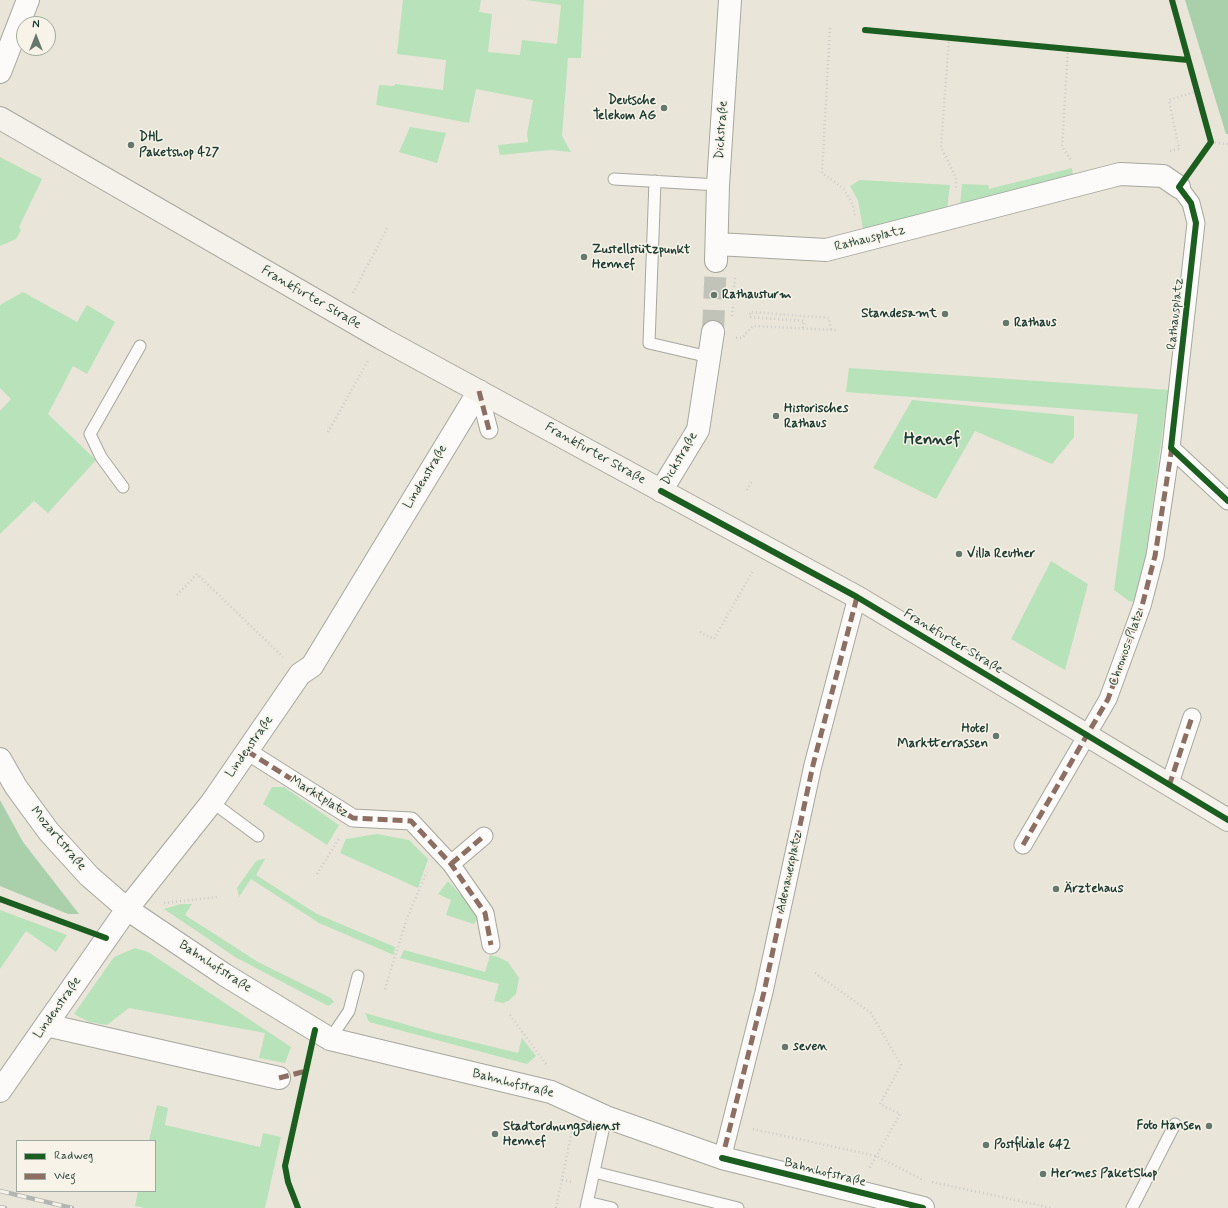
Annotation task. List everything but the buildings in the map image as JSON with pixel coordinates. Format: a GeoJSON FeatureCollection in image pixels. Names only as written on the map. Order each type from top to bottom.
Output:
{"type":"FeatureCollection","features":[{"type":"Feature","properties":{"kind":"main road","name":"Frankfurter Straße"},"geometry":{"type":"LineString","coordinates":[[0,118],[381,338],[857,597],[1169,786],[1228,820]]}},
{"type":"Feature","properties":{"kind":"street"},"geometry":{"type":"LineString","coordinates":[[0,72],[28,0]]}},
{"type":"Feature","properties":{"kind":"street","name":"Dickstraße"},"geometry":{"type":"LineString","coordinates":[[716,252],[718,185],[730,0]]}},
{"type":"Feature","properties":{"kind":"street","name":"Rathausplatz"},"geometry":{"type":"LineString","coordinates":[[716,252],[826,250],[1120,174],[1163,176],[1179,187],[1191,203],[1196,223],[1171,448],[1155,556]]}},
{"type":"Feature","properties":{"kind":"street","name":"Dickstraße"},"geometry":{"type":"LineString","coordinates":[[661,491],[698,430],[711,342]]}},
{"type":"Feature","properties":{"kind":"street"},"geometry":{"type":"LineString","coordinates":[[478,391],[489,430]]}},
{"type":"Feature","properties":{"kind":"street","name":"Lindenstraße"},"geometry":{"type":"LineString","coordinates":[[0,1091],[46,1025],[132,912],[212,802],[300,674],[312,666],[478,391]]}},
{"type":"Feature","properties":{"kind":"street"},"geometry":{"type":"LineString","coordinates":[[1171,448],[1228,501]]}},
{"type":"Feature","properties":{"kind":"street","name":"Chronos-Platz"},"geometry":{"type":"LineString","coordinates":[[1087,736],[1108,699],[1142,606],[1155,556]]}},
{"type":"Feature","properties":{"kind":"street","name":"Adenauerplatz"},"geometry":{"type":"LineString","coordinates":[[725,1147],[764,992],[812,765],[857,597]]}},
{"type":"Feature","properties":{"kind":"street"},"geometry":{"type":"LineString","coordinates":[[1169,786],[1192,717]]}},
{"type":"Feature","properties":{"kind":"street"},"geometry":{"type":"LineString","coordinates":[[1023,845],[1087,736]]}},
{"type":"Feature","properties":{"kind":"street","name":"Marktplatz"},"geometry":{"type":"LineString","coordinates":[[247,751],[352,818],[411,821],[451,864],[485,913],[491,945]]}},
{"type":"Feature","properties":{"kind":"street","name":"Mozartstraße"},"geometry":{"type":"LineString","coordinates":[[0,759],[16,787],[49,832],[89,876],[132,912]]}},
{"type":"Feature","properties":{"kind":"street"},"geometry":{"type":"LineString","coordinates":[[451,864],[484,836]]}},
{"type":"Feature","properties":{"kind":"street","name":"Bahnhofstraße"},"geometry":{"type":"LineString","coordinates":[[132,912],[225,975],[330,1039],[551,1092],[606,1117],[722,1158],[923,1208]]}},
{"type":"Feature","properties":{"kind":"street"},"geometry":{"type":"LineString","coordinates":[[46,1025],[278,1078]]}},
{"type":"Feature","properties":{"kind":"lane"},"geometry":{"type":"LineString","coordinates":[[614,179],[718,185]]}},
{"type":"Feature","properties":{"kind":"lane"},"geometry":{"type":"LineString","coordinates":[[655,181],[649,342],[711,342]]}},
{"type":"Feature","properties":{"kind":"lane"},"geometry":{"type":"LineString","coordinates":[[123,487],[101,457],[90,434],[140,346]]}},
{"type":"Feature","properties":{"kind":"lane"},"geometry":{"type":"LineString","coordinates":[[212,802],[258,836]]}},
{"type":"Feature","properties":{"kind":"lane"},"geometry":{"type":"LineString","coordinates":[[330,1039],[349,1011],[358,976]]}},
{"type":"Feature","properties":{"kind":"lane"},"geometry":{"type":"LineString","coordinates":[[606,1117],[587,1205],[612,1208]]}},
{"type":"Feature","properties":{"kind":"lane"},"geometry":{"type":"LineString","coordinates":[[1132,1208],[1175,1124]]}},
{"type":"Feature","properties":{"kind":"lane"},"geometry":{"type":"LineString","coordinates":[[594,1172],[738,1208]]}},
{"type":"Feature","properties":{"kind":"path"},"geometry":{"type":"LineString","coordinates":[[830,28],[822,173],[843,188],[853,205],[861,241]]}},
{"type":"Feature","properties":{"kind":"path"},"geometry":{"type":"LineString","coordinates":[[949,38],[941,147],[956,178],[954,217]]}},
{"type":"Feature","properties":{"kind":"path"},"geometry":{"type":"LineString","coordinates":[[1068,49],[1062,147],[1075,164],[1077,185]]}},
{"type":"Feature","properties":{"kind":"path"},"geometry":{"type":"LineString","coordinates":[[1163,152],[1179,149],[1169,100],[1197,91]]}},
{"type":"Feature","properties":{"kind":"path"},"geometry":{"type":"LineString","coordinates":[[1211,142],[1228,144]]}},
{"type":"Feature","properties":{"kind":"path"},"geometry":{"type":"LineString","coordinates":[[341,315],[388,227]]}},
{"type":"Feature","properties":{"kind":"path"},"geometry":{"type":"LineString","coordinates":[[803,328],[804,321],[750,317],[750,312],[829,318],[831,330]]}},
{"type":"Feature","properties":{"kind":"path"},"geometry":{"type":"LineString","coordinates":[[711,342],[742,338],[753,326],[836,330]]}},
{"type":"Feature","properties":{"kind":"path"},"geometry":{"type":"LineString","coordinates":[[328,432],[381,338]]}},
{"type":"Feature","properties":{"kind":"path"},"geometry":{"type":"LineString","coordinates":[[747,490],[751,482]]}},
{"type":"Feature","properties":{"kind":"path"},"geometry":{"type":"LineString","coordinates":[[700,632],[714,639],[766,548]]}},
{"type":"Feature","properties":{"kind":"path"},"geometry":{"type":"LineString","coordinates":[[177,594],[197,574],[300,674]]}},
{"type":"Feature","properties":{"kind":"path"},"geometry":{"type":"LineString","coordinates":[[317,874],[352,818]]}},
{"type":"Feature","properties":{"kind":"path"},"geometry":{"type":"LineString","coordinates":[[385,989],[407,918],[420,887],[438,851]]}},
{"type":"Feature","properties":{"kind":"path"},"geometry":{"type":"LineString","coordinates":[[132,912],[164,903],[217,897]]}},
{"type":"Feature","properties":{"kind":"path"},"geometry":{"type":"LineString","coordinates":[[814,973],[872,1013],[901,1065],[880,1104],[900,1114],[876,1156]]}},
{"type":"Feature","properties":{"kind":"path"},"geometry":{"type":"LineString","coordinates":[[510,1015],[554,1074],[551,1092]]}},
{"type":"Feature","properties":{"kind":"path"},"geometry":{"type":"LineString","coordinates":[[730,1124],[876,1156],[925,1181],[1052,1208]]}},
{"type":"Feature","properties":{"kind":"path"},"geometry":{"type":"LineString","coordinates":[[556,1208],[572,1131],[567,1126]]}},
{"type":"Feature","properties":{"kind":"green space"},"geometry":{"type":"Polygon","coordinates":[[[403,0],[481,0],[479,12],[492,14],[488,52],[520,55],[522,40],[557,44],[561,5],[526,0],[584,0],[581,58],[568,58],[562,136],[571,152],[551,150],[500,155],[498,145],[528,142],[527,134],[533,100],[476,89],[469,123],[376,105],[379,85],[394,86],[395,84],[443,90],[446,60],[397,54],[403,0]]]}},
{"type":"Feature","properties":{"kind":"green space"},"geometry":{"type":"Polygon","coordinates":[[[1185,0],[1228,0],[1228,134],[1226,134],[1185,0]]]}},
{"type":"Feature","properties":{"kind":"green space"},"geometry":{"type":"Polygon","coordinates":[[[410,127],[446,133],[437,163],[399,152],[410,127]]]}},
{"type":"Feature","properties":{"kind":"green space"},"geometry":{"type":"Polygon","coordinates":[[[0,157],[42,179],[19,227],[21,230],[16,239],[0,246],[0,157]]]}},
{"type":"Feature","properties":{"kind":"green space"},"geometry":{"type":"Polygon","coordinates":[[[1072,168],[1073,176],[960,205],[962,184],[988,185],[989,189],[1072,168]]]}},
{"type":"Feature","properties":{"kind":"green space"},"geometry":{"type":"Polygon","coordinates":[[[860,180],[950,185],[947,209],[863,229],[858,200],[850,186],[860,180]]]}},
{"type":"Feature","properties":{"kind":"green space"},"geometry":{"type":"Polygon","coordinates":[[[23,292],[77,322],[87,305],[115,322],[87,374],[73,366],[48,414],[96,460],[48,513],[34,501],[0,534],[0,411],[11,399],[0,388],[0,305],[23,292]]]}},
{"type":"Feature","properties":{"kind":"green space"},"geometry":{"type":"Polygon","coordinates":[[[849,368],[1170,390],[1165,414],[1145,559],[1134,602],[1129,601],[1114,590],[1138,414],[846,392],[849,368]]]}},
{"type":"Feature","properties":{"kind":"green space"},"geometry":{"type":"Polygon","coordinates":[[[912,400],[1074,416],[1074,437],[1052,464],[975,431],[936,499],[873,468],[912,400]]]}},
{"type":"Feature","properties":{"kind":"green space"},"geometry":{"type":"Polygon","coordinates":[[[1051,561],[1088,584],[1065,670],[1011,639],[1051,561]]]}},
{"type":"Feature","properties":{"kind":"green space"},"geometry":{"type":"Polygon","coordinates":[[[272,787],[284,787],[339,825],[327,845],[263,804],[272,787]]]}},
{"type":"Feature","properties":{"kind":"green space"},"geometry":{"type":"Polygon","coordinates":[[[0,800],[23,842],[79,914],[68,914],[0,886],[0,800]]]}},
{"type":"Feature","properties":{"kind":"green space"},"geometry":{"type":"Polygon","coordinates":[[[377,834],[409,840],[428,859],[418,888],[340,853],[346,839],[377,834]]]}},
{"type":"Feature","properties":{"kind":"green space"},"geometry":{"type":"Polygon","coordinates":[[[265,859],[256,875],[317,914],[395,947],[394,955],[319,923],[251,879],[239,897],[237,888],[256,861],[265,859]]]}},
{"type":"Feature","properties":{"kind":"green space"},"geometry":{"type":"Polygon","coordinates":[[[448,881],[477,913],[478,918],[474,924],[446,915],[451,900],[438,894],[448,881]]]}},
{"type":"Feature","properties":{"kind":"green space"},"geometry":{"type":"Polygon","coordinates":[[[181,904],[192,904],[185,915],[258,962],[331,998],[334,1002],[328,1006],[235,957],[164,909],[181,904]]]}},
{"type":"Feature","properties":{"kind":"green space"},"geometry":{"type":"Polygon","coordinates":[[[0,910],[67,935],[56,952],[26,931],[0,969],[0,910]]]}},
{"type":"Feature","properties":{"kind":"green space"},"geometry":{"type":"Polygon","coordinates":[[[135,948],[148,952],[291,1047],[285,1063],[259,1058],[265,1033],[129,1008],[107,1025],[89,1022],[74,1014],[114,957],[135,948]]]}},
{"type":"Feature","properties":{"kind":"green space"},"geometry":{"type":"Polygon","coordinates":[[[404,950],[485,972],[490,955],[498,957],[508,962],[519,978],[516,994],[508,1001],[503,1003],[494,1001],[499,984],[400,958],[404,950]]]}},
{"type":"Feature","properties":{"kind":"green space"},"geometry":{"type":"Polygon","coordinates":[[[365,1013],[436,1033],[518,1053],[522,1038],[536,1056],[527,1064],[369,1022],[365,1013]]]}},
{"type":"Feature","properties":{"kind":"green space"},"geometry":{"type":"Polygon","coordinates":[[[157,1105],[168,1108],[165,1125],[260,1147],[263,1133],[281,1137],[265,1208],[145,1208],[135,1206],[138,1192],[156,1192],[156,1140],[149,1140],[157,1105]]]}},
{"type":"Feature","properties":{"kind":"tunnel"},"geometry":{"type":"LineString","coordinates":[[713,332],[716,261]]}},
{"type":"Feature","properties":{"kind":"railway"},"geometry":{"type":"LineString","coordinates":[[0,1191],[72,1208]]}},
{"type":"Feature","properties":{"kind":"railway"},"geometry":{"type":"LineString","coordinates":[[0,1207],[5,1208]]}},
{"type":"Feature","properties":{"kind":"marked path"},"geometry":{"type":"LineString","coordinates":[[479,391],[489,430]]}},
{"type":"Feature","properties":{"kind":"marked path"},"geometry":{"type":"LineString","coordinates":[[1023,845],[1108,699],[1142,606],[1155,556],[1172,447]]}},
{"type":"Feature","properties":{"kind":"marked path"},"geometry":{"type":"LineString","coordinates":[[725,1147],[764,992],[813,765],[857,597]]}},
{"type":"Feature","properties":{"kind":"marked path"},"geometry":{"type":"LineString","coordinates":[[1169,786],[1192,717]]}},
{"type":"Feature","properties":{"kind":"marked path"},"geometry":{"type":"LineString","coordinates":[[247,751],[353,818],[411,821],[451,864],[485,913],[491,945]]}},
{"type":"Feature","properties":{"kind":"marked path"},"geometry":{"type":"LineString","coordinates":[[451,864],[484,836]]}},
{"type":"Feature","properties":{"kind":"marked path"},"geometry":{"type":"LineString","coordinates":[[279,1078],[306,1071]]}},
{"type":"Feature","properties":{"kind":"cycle path"},"geometry":{"type":"LineString","coordinates":[[1172,0],[1211,142],[1179,187],[1191,203],[1196,223],[1171,448],[1228,501]]}},
{"type":"Feature","properties":{"kind":"cycle path"},"geometry":{"type":"LineString","coordinates":[[865,30],[1188,60]]}},
{"type":"Feature","properties":{"kind":"cycle path"},"geometry":{"type":"LineString","coordinates":[[661,491],[857,597],[1228,820]]}},
{"type":"Feature","properties":{"kind":"cycle path"},"geometry":{"type":"LineString","coordinates":[[0,899],[106,938]]}},
{"type":"Feature","properties":{"kind":"cycle path"},"geometry":{"type":"LineString","coordinates":[[298,1208],[288,1182],[285,1166],[315,1030]]}},
{"type":"Feature","properties":{"kind":"cycle path"},"geometry":{"type":"LineString","coordinates":[[722,1158],[923,1208]]}},
{"type":"Feature","properties":{"kind":"place","name":"Deutsche Telekom AG"},"geometry":{"type":"Point","coordinates":[664,108]}},
{"type":"Feature","properties":{"kind":"place","name":"DHL Paketshop 427"},"geometry":{"type":"Point","coordinates":[131,145]}},
{"type":"Feature","properties":{"kind":"place","name":"Zustellstützpunkt Hennef"},"geometry":{"type":"Point","coordinates":[584,257]}},
{"type":"Feature","properties":{"kind":"place","name":"Rathausturm"},"geometry":{"type":"Point","coordinates":[714,295]}},
{"type":"Feature","properties":{"kind":"place","name":"Standesamt"},"geometry":{"type":"Point","coordinates":[945,314]}},
{"type":"Feature","properties":{"kind":"place","name":"Rathaus"},"geometry":{"type":"Point","coordinates":[1006,323]}},
{"type":"Feature","properties":{"kind":"place","name":"Historisches Rathaus"},"geometry":{"type":"Point","coordinates":[776,416]}},
{"type":"Feature","properties":{"kind":"place","name":"Villa Reuther"},"geometry":{"type":"Point","coordinates":[959,554]}},
{"type":"Feature","properties":{"kind":"place","name":"Hotel Marktterrassen"},"geometry":{"type":"Point","coordinates":[996,736]}},
{"type":"Feature","properties":{"kind":"place","name":"Ärztehaus"},"geometry":{"type":"Point","coordinates":[1056,889]}},
{"type":"Feature","properties":{"kind":"place","name":"seven"},"geometry":{"type":"Point","coordinates":[785,1047]}},
{"type":"Feature","properties":{"kind":"place","name":"Foto Hansen"},"geometry":{"type":"Point","coordinates":[1209,1126]}},
{"type":"Feature","properties":{"kind":"place","name":"Stadtordnungsdienst Hennef"},"geometry":{"type":"Point","coordinates":[495,1134]}},
{"type":"Feature","properties":{"kind":"place","name":"Postfiliale 642"},"geometry":{"type":"Point","coordinates":[986,1145]}},
{"type":"Feature","properties":{"kind":"place","name":"Hermes PaketShop"},"geometry":{"type":"Point","coordinates":[1043,1174]}},
{"type":"Feature","properties":{"kind":"district","name":"Hennef"},"geometry":{"type":"Point","coordinates":[932,440]}}]}
